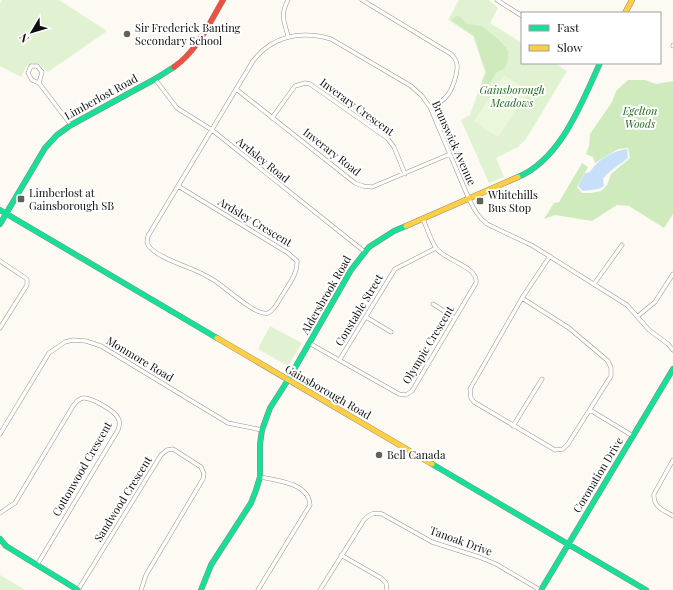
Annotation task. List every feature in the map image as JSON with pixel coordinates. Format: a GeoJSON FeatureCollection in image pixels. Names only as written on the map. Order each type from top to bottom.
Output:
{"type":"FeatureCollection","features":[{"type":"Feature","properties":{"kind":"street","name":"Limberlost Road"},"geometry":{"type":"LineString","coordinates":[[0,224],[44,148],[57,135],[71,125],[155,79],[181,62],[199,42],[224,0]]}},
{"type":"Feature","properties":{"kind":"street"},"geometry":{"type":"LineString","coordinates":[[288,0],[283,10],[283,18],[288,36]]}},
{"type":"Feature","properties":{"kind":"street"},"geometry":{"type":"LineString","coordinates":[[362,0],[451,54],[455,58],[457,65],[456,70],[453,84],[447,96],[443,101],[430,107]]}},
{"type":"Feature","properties":{"kind":"street"},"geometry":{"type":"LineString","coordinates":[[496,0],[521,15]]}},
{"type":"Feature","properties":{"kind":"street"},"geometry":{"type":"LineString","coordinates":[[626,12],[632,0]]}},
{"type":"Feature","properties":{"kind":"street","name":"Brunswick Avenue"},"geometry":{"type":"LineString","coordinates":[[212,130],[259,53],[277,41],[288,36],[317,35],[331,39],[410,86],[422,96],[430,107],[476,213],[487,224],[533,246],[627,305],[649,330],[668,344],[673,350]]}},
{"type":"Feature","properties":{"kind":"street","name":"Aldersbrook Road"},"geometry":{"type":"LineString","coordinates":[[201,590],[211,565],[251,503],[260,477],[260,444],[262,430],[270,408],[288,380],[351,270],[364,252],[385,236],[524,175],[537,167],[557,144],[584,96],[600,64]]}},
{"type":"Feature","properties":{"kind":"street"},"geometry":{"type":"LineString","coordinates":[[40,83],[42,72],[37,66],[31,66],[28,73],[32,80],[40,83],[71,125]]}},
{"type":"Feature","properties":{"kind":"street","name":"Ardsley Road"},"geometry":{"type":"LineString","coordinates":[[155,79],[177,108],[212,130],[364,252]]}},
{"type":"Feature","properties":{"kind":"street","name":"Inverary Crescent"},"geometry":{"type":"LineString","coordinates":[[272,118],[295,86],[305,83],[310,84],[387,138],[394,147],[405,174]]}},
{"type":"Feature","properties":{"kind":"street","name":"Inverary Road"},"geometry":{"type":"LineString","coordinates":[[236,89],[355,183],[363,186],[372,187],[450,154]]}},
{"type":"Feature","properties":{"kind":"street","name":"Ardsley Crescent"},"geometry":{"type":"LineString","coordinates":[[178,186],[288,253],[297,261],[297,267],[294,274],[274,308],[268,313],[260,313],[212,279],[180,265],[150,249],[147,241],[148,236],[178,186],[212,130]]}},
{"type":"Feature","properties":{"kind":"street","name":"Gainsborough Road"},"geometry":{"type":"LineString","coordinates":[[0,210],[646,590]]}},
{"type":"Feature","properties":{"kind":"street"},"geometry":{"type":"LineString","coordinates":[[423,219],[436,248]]}},
{"type":"Feature","properties":{"kind":"street"},"geometry":{"type":"LineString","coordinates":[[594,284],[622,245]]}},
{"type":"Feature","properties":{"kind":"street","name":"Constable Street"},"geometry":{"type":"LineString","coordinates":[[340,359],[389,276],[395,269],[436,248]]}},
{"type":"Feature","properties":{"kind":"street","name":"Olympic Crescent"},"geometry":{"type":"LineString","coordinates":[[309,343],[340,359],[399,394],[406,395],[412,391],[477,280],[472,272],[436,248]]}},
{"type":"Feature","properties":{"kind":"street"},"geometry":{"type":"LineString","coordinates":[[522,298],[569,328],[608,361],[611,368],[611,376],[568,444],[563,449],[555,450],[474,402],[471,398],[470,389],[522,298],[550,256]]}},
{"type":"Feature","properties":{"kind":"street"},"geometry":{"type":"LineString","coordinates":[[0,261],[23,274],[27,279],[27,285],[0,328]]}},
{"type":"Feature","properties":{"kind":"street"},"geometry":{"type":"LineString","coordinates":[[638,316],[655,302],[673,274]]}},
{"type":"Feature","properties":{"kind":"street"},"geometry":{"type":"LineString","coordinates":[[432,304],[455,318]]}},
{"type":"Feature","properties":{"kind":"street"},"geometry":{"type":"LineString","coordinates":[[366,317],[391,332]]}},
{"type":"Feature","properties":{"kind":"street","name":"Monmore Road"},"geometry":{"type":"LineString","coordinates":[[0,434],[49,354],[65,342],[73,340],[86,341],[101,346],[228,423],[262,430]]}},
{"type":"Feature","properties":{"kind":"street","name":"Brunswick Avenue"},"geometry":{"type":"LineString","coordinates":[[668,344],[673,345]]}},
{"type":"Feature","properties":{"kind":"street","name":"Coronation Drive"},"geometry":{"type":"LineString","coordinates":[[541,590],[673,369]]}},
{"type":"Feature","properties":{"kind":"street"},"geometry":{"type":"LineString","coordinates":[[514,426],[542,379]]}},
{"type":"Feature","properties":{"kind":"street","name":"Cottonwood Crescent"},"geometry":{"type":"LineString","coordinates":[[0,513],[15,503],[78,400],[84,398],[91,399],[116,414],[120,424],[118,430],[36,565]]}},
{"type":"Feature","properties":{"kind":"street"},"geometry":{"type":"LineString","coordinates":[[590,410],[633,436]]}},
{"type":"Feature","properties":{"kind":"street","name":"Sandwood Crescent"},"geometry":{"type":"LineString","coordinates":[[78,590],[161,455],[167,450],[173,449],[201,467],[204,474],[203,480],[146,575],[142,590]]}},
{"type":"Feature","properties":{"kind":"street"},"geometry":{"type":"LineString","coordinates":[[673,460],[654,494],[654,500],[657,506],[673,516]]}},
{"type":"Feature","properties":{"kind":"street"},"geometry":{"type":"LineString","coordinates":[[258,590],[310,505],[308,498],[298,488],[287,482],[260,477]]}},
{"type":"Feature","properties":{"kind":"street","name":"Tanoak Drive"},"geometry":{"type":"LineString","coordinates":[[320,590],[364,520],[370,514],[376,513],[382,514],[432,542],[496,564],[541,590]]}},
{"type":"Feature","properties":{"kind":"street"},"geometry":{"type":"LineString","coordinates":[[0,539],[6,546],[78,590]]}},
{"type":"Feature","properties":{"kind":"street"},"geometry":{"type":"LineString","coordinates":[[341,555],[381,578],[386,583],[387,590]]}},
{"type":"Feature","properties":{"kind":"green space"},"geometry":{"type":"Polygon","coordinates":[[[2,0],[59,0],[107,31],[48,72],[40,65],[27,65],[21,77],[0,66],[0,3],[2,0]]]}},
{"type":"Feature","properties":{"kind":"green space","name":"Gainsborough Meadows"},"geometry":{"type":"Polygon","coordinates":[[[459,0],[489,0],[498,8],[490,23],[521,42],[521,64],[556,64],[567,71],[526,139],[518,147],[496,158],[504,177],[489,183],[461,120],[470,115],[485,72],[473,36],[448,20],[459,0]]]}},
{"type":"Feature","properties":{"kind":"green space"},"geometry":{"type":"Polygon","coordinates":[[[457,16],[461,17],[467,24],[482,26],[497,38],[508,50],[508,60],[505,68],[496,73],[485,92],[479,92],[486,72],[474,36],[451,20],[457,16]]]}},
{"type":"Feature","properties":{"kind":"green space"},"geometry":{"type":"Polygon","coordinates":[[[504,75],[530,91],[498,137],[474,121],[504,75]]]}},
{"type":"Feature","properties":{"kind":"green space","name":"Egelton Woods"},"geometry":{"type":"Polygon","coordinates":[[[628,80],[645,80],[656,84],[673,81],[673,214],[664,228],[629,206],[617,205],[592,221],[555,215],[544,219],[554,203],[559,202],[582,163],[588,167],[577,187],[582,193],[591,193],[601,191],[607,185],[611,174],[630,158],[628,148],[618,149],[595,163],[593,157],[586,154],[589,146],[590,134],[612,102],[616,91],[628,80]]]}},
{"type":"Feature","properties":{"kind":"green space"},"geometry":{"type":"Polygon","coordinates":[[[270,326],[302,343],[288,366],[258,349],[270,326]]]}},
{"type":"Feature","properties":{"kind":"green space"},"geometry":{"type":"Polygon","coordinates":[[[0,575],[25,590],[0,590],[0,575]]]}},
{"type":"Feature","properties":{"kind":"water"},"geometry":{"type":"Polygon","coordinates":[[[627,149],[628,158],[605,176],[603,179],[604,186],[599,189],[583,191],[578,186],[585,173],[590,172],[597,163],[611,154],[627,149]]]}},
{"type":"Feature","properties":{"kind":"traffic: fast"},"geometry":{"type":"LineString","coordinates":[[518,177],[533,169],[558,143],[586,95],[600,64]]}},
{"type":"Feature","properties":{"kind":"traffic: fast"},"geometry":{"type":"LineString","coordinates":[[0,224],[45,148],[57,135],[71,125],[174,67]]}},
{"type":"Feature","properties":{"kind":"traffic: fast"},"geometry":{"type":"LineString","coordinates":[[0,210],[217,338]]}},
{"type":"Feature","properties":{"kind":"traffic: fast"},"geometry":{"type":"LineString","coordinates":[[201,590],[211,565],[251,503],[256,490],[260,477],[260,444],[262,430],[270,408],[288,380],[351,270],[369,247],[394,231],[406,226]]}},
{"type":"Feature","properties":{"kind":"traffic: fast"},"geometry":{"type":"LineString","coordinates":[[541,590],[673,369]]}},
{"type":"Feature","properties":{"kind":"traffic: fast"},"geometry":{"type":"LineString","coordinates":[[432,464],[646,590]]}},
{"type":"Feature","properties":{"kind":"traffic: fast"},"geometry":{"type":"LineString","coordinates":[[0,539],[6,546],[78,590]]}},
{"type":"Feature","properties":{"kind":"traffic: slow"},"geometry":{"type":"LineString","coordinates":[[626,12],[632,0]]}},
{"type":"Feature","properties":{"kind":"traffic: slow"},"geometry":{"type":"LineString","coordinates":[[406,226],[518,177]]}},
{"type":"Feature","properties":{"kind":"traffic: slow"},"geometry":{"type":"LineString","coordinates":[[217,338],[432,464]]}},
{"type":"Feature","properties":{"kind":"traffic: jam"},"geometry":{"type":"LineString","coordinates":[[174,67],[182,61],[196,45],[223,0]]}},
{"type":"Feature","properties":{"kind":"place","name":"Sir Frederick Banting Secondary School"},"geometry":{"type":"Point","coordinates":[127,34]}},
{"type":"Feature","properties":{"kind":"place","name":"Limberlost at Gainsborough SB"},"geometry":{"type":"Point","coordinates":[21,199]}},
{"type":"Feature","properties":{"kind":"place","name":"Whitehills Bus Stop"},"geometry":{"type":"Point","coordinates":[480,201]}},
{"type":"Feature","properties":{"kind":"place","name":"Bell Canada"},"geometry":{"type":"Point","coordinates":[379,455]}}]}
